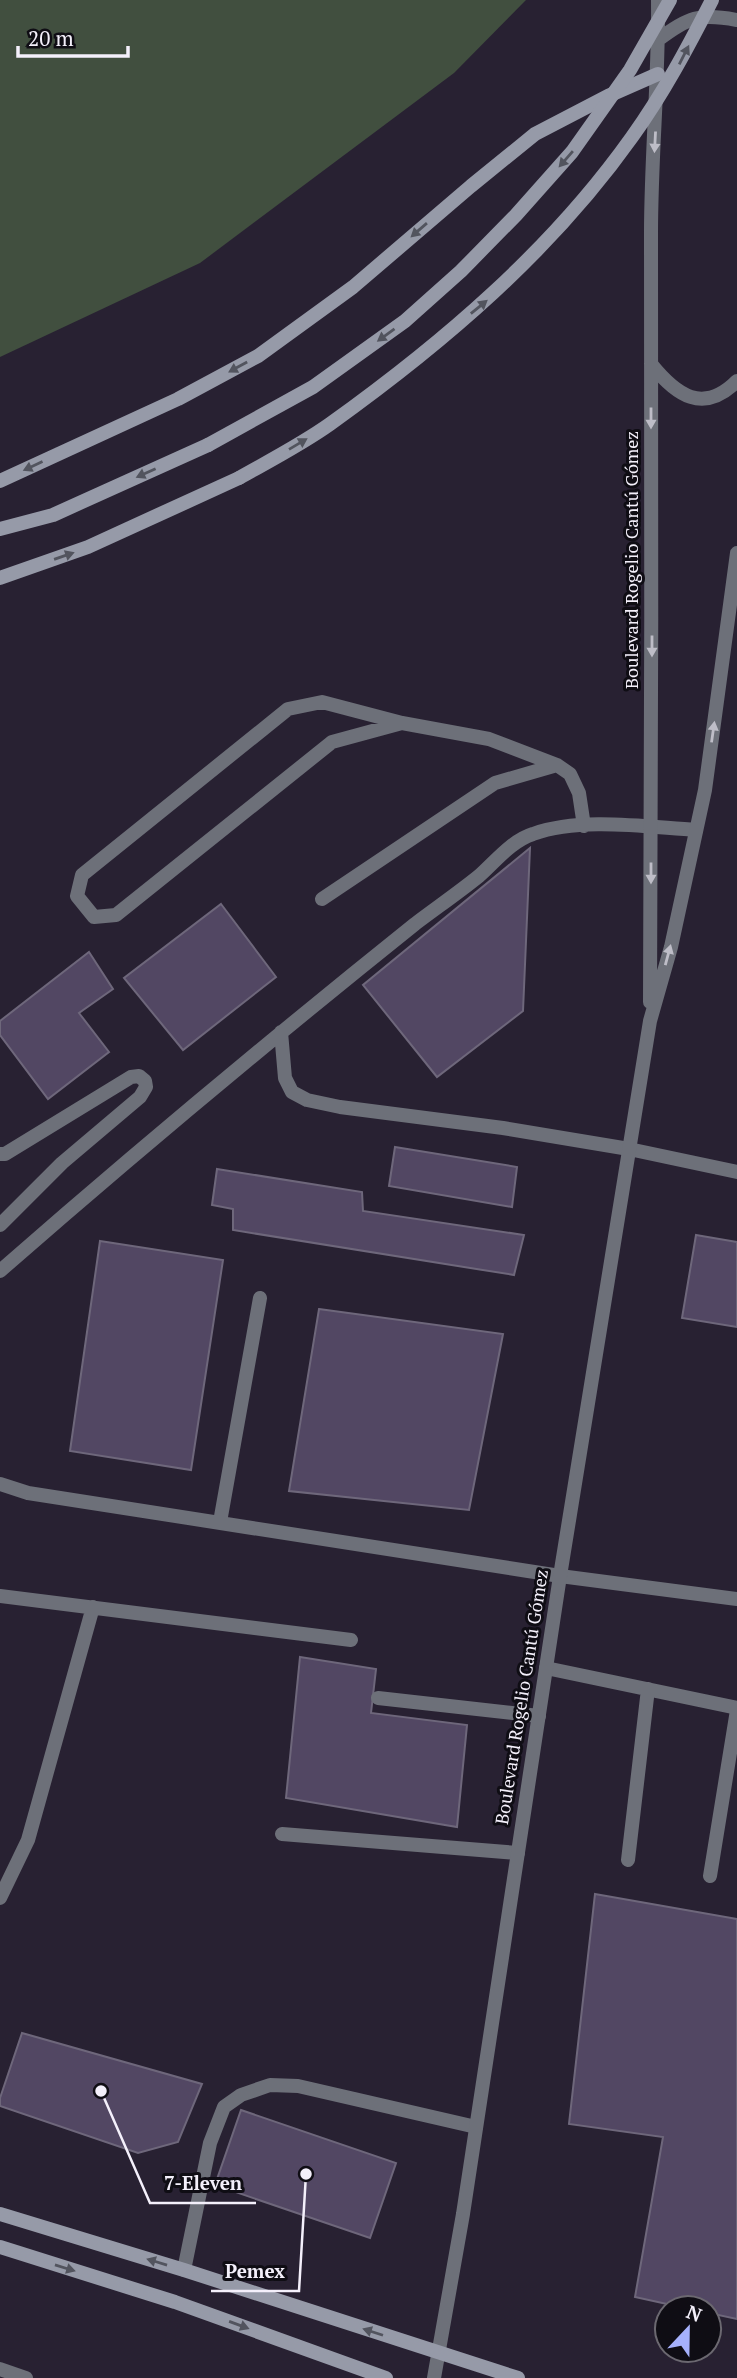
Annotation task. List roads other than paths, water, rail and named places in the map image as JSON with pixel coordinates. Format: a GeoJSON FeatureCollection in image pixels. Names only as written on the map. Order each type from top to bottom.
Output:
{"type":"FeatureCollection","features":[{"type":"Feature","properties":{"kind":"main road"},"geometry":{"type":"LineString","coordinates":[[0,529],[53,515],[208,445],[313,387],[405,321],[461,271],[572,152],[630,70],[670,0]]}},
{"type":"Feature","properties":{"kind":"main road"},"geometry":{"type":"LineString","coordinates":[[0,578],[88,547],[239,478],[328,426],[487,301],[578,204],[632,137],[677,67],[712,0]]}},
{"type":"Feature","properties":{"kind":"main road"},"geometry":{"type":"LineString","coordinates":[[0,481],[178,399],[258,356],[353,287],[535,134],[608,96],[658,74]]}},
{"type":"Feature","properties":{"kind":"main road"},"geometry":{"type":"LineString","coordinates":[[0,2214],[184,2270],[518,2378]]}},
{"type":"Feature","properties":{"kind":"main road"},"geometry":{"type":"LineString","coordinates":[[0,2247],[175,2302],[386,2378]]}},
{"type":"Feature","properties":{"kind":"street","name":"Boulevard Rogelio Cantú Gómez"},"geometry":{"type":"LineString","coordinates":[[650,1021],[651,228],[658,74],[658,0]]}},
{"type":"Feature","properties":{"kind":"street"},"geometry":{"type":"LineString","coordinates":[[659,40],[681,23],[699,18],[718,16],[737,20]]}},
{"type":"Feature","properties":{"kind":"street"},"geometry":{"type":"LineString","coordinates":[[651,364],[670,387],[694,399],[712,398],[726,392],[737,381]]}},
{"type":"Feature","properties":{"kind":"street","name":"Boulevard Rogelio Cantú Gómez"},"geometry":{"type":"LineString","coordinates":[[434,2378],[650,1021],[671,947],[705,790],[737,553]]}},
{"type":"Feature","properties":{"kind":"street"},"geometry":{"type":"LineString","coordinates":[[402,723],[332,742],[116,915],[94,916],[77,896],[82,875],[288,709],[322,702],[402,723],[489,739],[557,765],[570,774],[579,793],[584,826]]}},
{"type":"Feature","properties":{"kind":"street"},"geometry":{"type":"LineString","coordinates":[[322,899],[495,783],[557,765]]}},
{"type":"Feature","properties":{"kind":"street"},"geometry":{"type":"LineString","coordinates":[[0,1271],[123,1163],[281,1032],[530,834],[558,827],[584,826],[696,830]]}},
{"type":"Feature","properties":{"kind":"street"},"geometry":{"type":"LineString","coordinates":[[281,1032],[285,1078],[292,1092],[307,1100],[629,1149],[737,1172]]}},
{"type":"Feature","properties":{"kind":"street"},"geometry":{"type":"LineString","coordinates":[[0,1154],[5,1154],[131,1077],[139,1076],[145,1081],[146,1087],[140,1097],[62,1163],[0,1225]]}},
{"type":"Feature","properties":{"kind":"street"},"geometry":{"type":"LineString","coordinates":[[220,1522],[260,1298]]}},
{"type":"Feature","properties":{"kind":"street"},"geometry":{"type":"LineString","coordinates":[[0,1485],[28,1493],[560,1576],[737,1599]]}},
{"type":"Feature","properties":{"kind":"street"},"geometry":{"type":"LineString","coordinates":[[0,1596],[351,1640]]}},
{"type":"Feature","properties":{"kind":"street"},"geometry":{"type":"LineString","coordinates":[[0,1898],[28,1840],[93,1607]]}},
{"type":"Feature","properties":{"kind":"street"},"geometry":{"type":"LineString","coordinates":[[546,1668],[737,1709],[710,1876]]}},
{"type":"Feature","properties":{"kind":"street"},"geometry":{"type":"LineString","coordinates":[[628,1860],[648,1689]]}},
{"type":"Feature","properties":{"kind":"street"},"geometry":{"type":"LineString","coordinates":[[378,1699],[539,1716]]}},
{"type":"Feature","properties":{"kind":"street"},"geometry":{"type":"LineString","coordinates":[[282,1834],[518,1853]]}},
{"type":"Feature","properties":{"kind":"street"},"geometry":{"type":"LineString","coordinates":[[184,2270],[210,2143],[225,2107],[241,2095],[270,2085],[298,2086],[476,2127]]}},
{"type":"Feature","properties":{"kind":"street"},"geometry":{"type":"LineString","coordinates":[[0,2370],[26,2378]]}},
{"type":"Feature","properties":{"kind":"place","name":"7-Eleven"},"geometry":{"type":"Point","coordinates":[101,2091]}},
{"type":"Feature","properties":{"kind":"place","name":"Pemex"},"geometry":{"type":"Point","coordinates":[306,2174]}}]}
